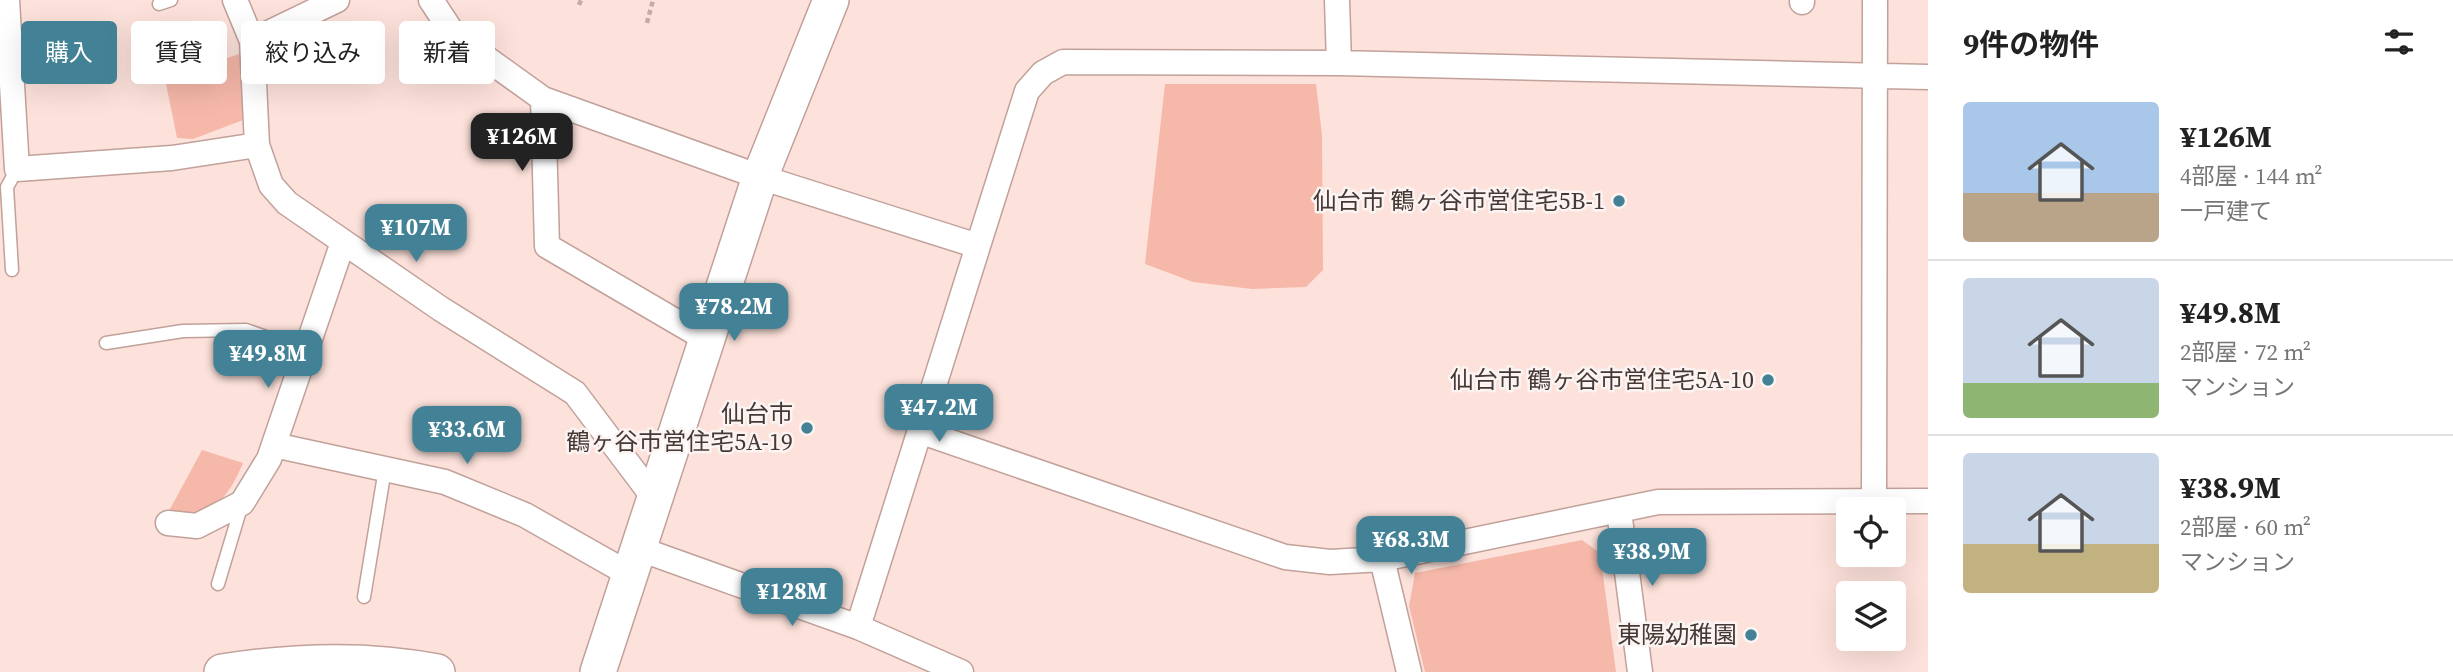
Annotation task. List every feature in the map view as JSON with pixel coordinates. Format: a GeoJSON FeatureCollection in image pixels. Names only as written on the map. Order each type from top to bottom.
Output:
{"type":"FeatureCollection","features":[{"type":"Feature","properties":{"kind":"street"},"geometry":{"type":"LineString","coordinates":[[7,0],[17,169],[172,158],[257,145]]}},
{"type":"Feature","properties":{"kind":"street"},"geometry":{"type":"LineString","coordinates":[[235,0],[244,21]]}},
{"type":"Feature","properties":{"kind":"street"},"geometry":{"type":"LineString","coordinates":[[293,21],[337,0]]}},
{"type":"Feature","properties":{"kind":"street"},"geometry":{"type":"LineString","coordinates":[[431,0],[454,35],[543,99],[760,177],[978,246]]}},
{"type":"Feature","properties":{"kind":"street"},"geometry":{"type":"LineString","coordinates":[[598,672],[760,177],[831,0]]}},
{"type":"Feature","properties":{"kind":"street"},"geometry":{"type":"LineString","coordinates":[[1337,0],[1339,63]]}},
{"type":"Feature","properties":{"kind":"street"},"geometry":{"type":"LineString","coordinates":[[1874,497],[1875,0]]}},
{"type":"Feature","properties":{"kind":"street"},"geometry":{"type":"LineString","coordinates":[[858,627],[1027,92],[1042,73],[1063,62],[1339,63],[1928,77]]}},
{"type":"Feature","properties":{"kind":"street"},"geometry":{"type":"LineString","coordinates":[[254,84],[257,145],[271,185],[287,203],[441,309],[575,393],[654,498]]}},
{"type":"Feature","properties":{"kind":"street"},"geometry":{"type":"LineString","coordinates":[[543,99],[547,246],[706,339]]}},
{"type":"Feature","properties":{"kind":"street"},"geometry":{"type":"LineString","coordinates":[[168,523],[197,526],[242,503],[269,459],[343,242]]}},
{"type":"Feature","properties":{"kind":"street"},"geometry":{"type":"LineString","coordinates":[[919,431],[1285,557],[1330,562],[1382,559],[1658,502],[1836,501]]}},
{"type":"Feature","properties":{"kind":"street"},"geometry":{"type":"LineString","coordinates":[[274,445],[445,482],[633,561],[858,627],[961,672]]}},
{"type":"Feature","properties":{"kind":"street"},"geometry":{"type":"LineString","coordinates":[[1906,501],[1928,501]]}},
{"type":"Feature","properties":{"kind":"street"},"geometry":{"type":"LineString","coordinates":[[1619,510],[1640,672]]}},
{"type":"Feature","properties":{"kind":"street"},"geometry":{"type":"LineString","coordinates":[[1382,559],[1409,672]]}},
{"type":"Feature","properties":{"kind":"street"},"geometry":{"type":"LineString","coordinates":[[222,672],[327,661],[418,668],[436,672]]}},
{"type":"Feature","properties":{"kind":"lane"},"geometry":{"type":"LineString","coordinates":[[12,270],[7,187],[17,169]]}},
{"type":"Feature","properties":{"kind":"lane"},"geometry":{"type":"LineString","coordinates":[[106,343],[183,331],[246,330],[306,351]]}},
{"type":"Feature","properties":{"kind":"lane"},"geometry":{"type":"LineString","coordinates":[[364,597],[385,469]]}},
{"type":"Feature","properties":{"kind":"lane"},"geometry":{"type":"LineString","coordinates":[[218,584],[242,503]]}},
{"type":"Feature","properties":{"kind":"path"},"geometry":{"type":"LineString","coordinates":[[647,23],[653,0]]}},
{"type":"Feature","properties":{"kind":"shaded area"},"geometry":{"type":"Polygon","coordinates":[[[241,53],[241,84],[244,84],[246,119],[193,139],[177,138],[166,84],[227,84],[227,58],[241,53]]]}},
{"type":"Feature","properties":{"kind":"shaded area"},"geometry":{"type":"Polygon","coordinates":[[[1165,84],[1316,84],[1322,135],[1323,270],[1306,287],[1252,289],[1193,282],[1145,264],[1165,84]]]}},
{"type":"Feature","properties":{"kind":"shaded area"},"geometry":{"type":"Polygon","coordinates":[[[202,450],[243,463],[235,480],[226,494],[199,517],[169,511],[202,450]]]}},
{"type":"Feature","properties":{"kind":"shaded area"},"geometry":{"type":"Polygon","coordinates":[[[1582,540],[1600,553],[1616,672],[1425,672],[1409,606],[1415,573],[1582,540]]]}},
{"type":"Feature","properties":{"kind":"place","name":"仙台市 鶴ヶ谷市営住宅5B-1"},"geometry":{"type":"Point","coordinates":[1619,201]}},
{"type":"Feature","properties":{"kind":"place","name":"仙台市 鶴ヶ谷市営住宅5A-10"},"geometry":{"type":"Point","coordinates":[1768,380]}},
{"type":"Feature","properties":{"kind":"place","name":"仙台市 鶴ヶ谷市営住宅5A-19"},"geometry":{"type":"Point","coordinates":[807,428]}},
{"type":"Feature","properties":{"kind":"place","name":"東陽幼稚園"},"geometry":{"type":"Point","coordinates":[1751,635]}}]}
